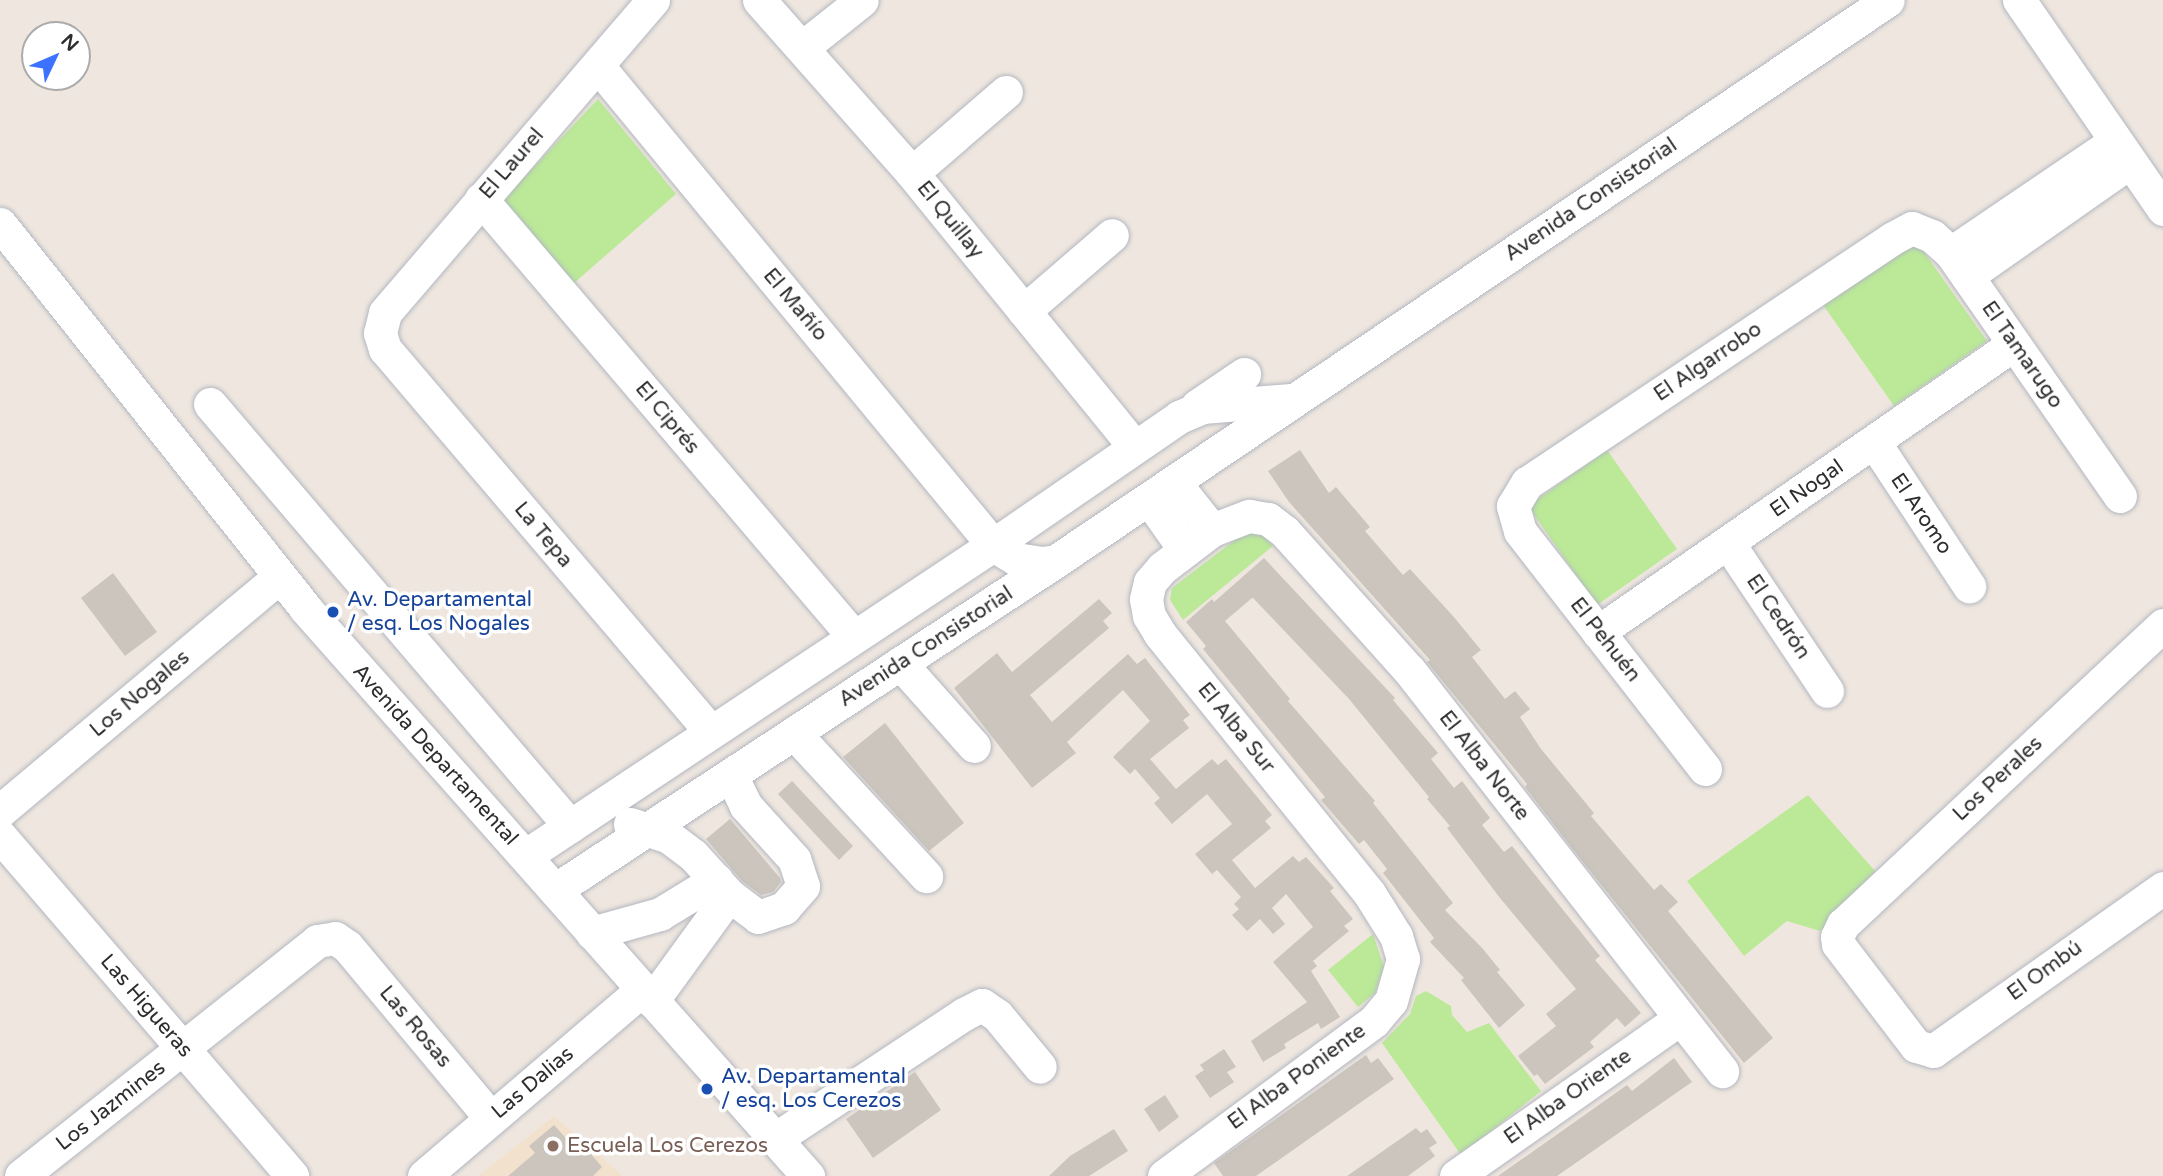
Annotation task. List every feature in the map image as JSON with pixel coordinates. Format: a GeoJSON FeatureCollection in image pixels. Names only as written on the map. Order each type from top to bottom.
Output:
{"type":"FeatureCollection","features":[{"type":"Feature","properties":{"kind":"street","name":"El Laurel"},"geometry":{"type":"LineString","coordinates":[[380,333],[385,313],[653,0]]}},
{"type":"Feature","properties":{"kind":"street","name":"El Quillay"},"geometry":{"type":"LineString","coordinates":[[759,0],[912,173],[1134,446]]}},
{"type":"Feature","properties":{"kind":"street"},"geometry":{"type":"LineString","coordinates":[[803,47],[862,0]]}},
{"type":"Feature","properties":{"kind":"street","name":"Avenida Consistorial"},"geometry":{"type":"LineString","coordinates":[[555,890],[1056,561],[1888,0]]}},
{"type":"Feature","properties":{"kind":"street"},"geometry":{"type":"LineString","coordinates":[[2018,0],[2163,209]]}},
{"type":"Feature","properties":{"kind":"street","name":"El Mañío"},"geometry":{"type":"LineString","coordinates":[[598,66],[993,545]]}},
{"type":"Feature","properties":{"kind":"street"},"geometry":{"type":"LineString","coordinates":[[912,173],[1006,92]]}},
{"type":"Feature","properties":{"kind":"street"},"geometry":{"type":"LineString","coordinates":[[1959,264],[2123,151]]}},
{"type":"Feature","properties":{"kind":"street","name":"El Ciprés"},"geometry":{"type":"LineString","coordinates":[[481,199],[854,637]]}},
{"type":"Feature","properties":{"kind":"street","name":"Avenida Departamental"},"geometry":{"type":"LineString","coordinates":[[0,224],[279,577],[775,1139],[800,1173]]}},
{"type":"Feature","properties":{"kind":"street","name":"El Tamarugo"},"geometry":{"type":"LineString","coordinates":[[1912,228],[1932,236],[1959,264],[2120,495]]}},
{"type":"Feature","properties":{"kind":"street","name":"El Algarrobo"},"geometry":{"type":"LineString","coordinates":[[1513,506],[1527,483],[1893,238],[1912,228]]}},
{"type":"Feature","properties":{"kind":"street"},"geometry":{"type":"LineString","coordinates":[[1024,311],[1112,235]]}},
{"type":"Feature","properties":{"kind":"street","name":"La Tepa"},"geometry":{"type":"LineString","coordinates":[[380,333],[385,349],[711,733]]}},
{"type":"Feature","properties":{"kind":"street","name":"El Nogal"},"geometry":{"type":"LineString","coordinates":[[1598,632],[2014,344]]}},
{"type":"Feature","properties":{"kind":"street","name":"Avenida Consistorial"},"geometry":{"type":"LineString","coordinates":[[524,856],[993,545],[1134,446],[1206,408],[1244,373]]}},
{"type":"Feature","properties":{"kind":"street","name":"Avenida Consistorial"},"geometry":{"type":"LineString","coordinates":[[1206,408],[1293,400]]}},
{"type":"Feature","properties":{"kind":"street"},"geometry":{"type":"LineString","coordinates":[[210,404],[570,826]]}},
{"type":"Feature","properties":{"kind":"street"},"geometry":{"type":"LineString","coordinates":[[1206,408],[1233,421],[1233,430],[1222,449]]}},
{"type":"Feature","properties":{"kind":"street","name":"El Aromo"},"geometry":{"type":"LineString","coordinates":[[1874,442],[1969,586]]}},
{"type":"Feature","properties":{"kind":"street"},"geometry":{"type":"LineString","coordinates":[[1161,490],[1212,530]]}},
{"type":"Feature","properties":{"kind":"street"},"geometry":{"type":"LineString","coordinates":[[1161,490],[1185,550]]}},
{"type":"Feature","properties":{"kind":"street","name":"El Pehuén"},"geometry":{"type":"LineString","coordinates":[[1513,506],[1520,531],[1705,769]]}},
{"type":"Feature","properties":{"kind":"street","name":"El Alba Norte"},"geometry":{"type":"LineString","coordinates":[[1185,550],[1212,530],[1249,516],[1268,519],[1285,531],[1409,670],[1722,1071]]}},
{"type":"Feature","properties":{"kind":"street","name":"El Cedrón"},"geometry":{"type":"LineString","coordinates":[[1728,543],[1828,691]]}},
{"type":"Feature","properties":{"kind":"street"},"geometry":{"type":"LineString","coordinates":[[993,545],[1016,559],[1042,563],[1056,561]]}},
{"type":"Feature","properties":{"kind":"street","name":"El Alba Sur"},"geometry":{"type":"LineString","coordinates":[[1185,550],[1150,582],[1146,599],[1149,616],[1160,634],[1369,893],[1396,936],[1403,959]]}},
{"type":"Feature","properties":{"kind":"street","name":"Los Nogales"},"geometry":{"type":"LineString","coordinates":[[0,811],[279,577]]}},
{"type":"Feature","properties":{"kind":"street","name":"Los Perales"},"geometry":{"type":"LineString","coordinates":[[1927,1051],[1916,1046],[1842,951],[1837,937],[1843,924],[2163,625]]}},
{"type":"Feature","properties":{"kind":"street"},"geometry":{"type":"LineString","coordinates":[[900,663],[974,746]]}},
{"type":"Feature","properties":{"kind":"street"},"geometry":{"type":"LineString","coordinates":[[794,733],[926,876]]}},
{"type":"Feature","properties":{"kind":"street"},"geometry":{"type":"LineString","coordinates":[[619,794],[618,804],[627,822],[669,837],[693,855],[722,888],[758,917],[784,908],[803,886],[794,859],[746,806],[731,775]]}},
{"type":"Feature","properties":{"kind":"street","name":"Las Higueras"},"geometry":{"type":"LineString","coordinates":[[0,836],[292,1176]]}},
{"type":"Feature","properties":{"kind":"street"},"geometry":{"type":"LineString","coordinates":[[592,933],[660,914],[722,888]]}},
{"type":"Feature","properties":{"kind":"street","name":"Las Dalias"},"geometry":{"type":"LineString","coordinates":[[424,1176],[491,1118],[647,996],[722,888]]}},
{"type":"Feature","properties":{"kind":"street","name":"El Ombú"},"geometry":{"type":"LineString","coordinates":[[1927,1051],[1943,1047],[2163,888]]}},
{"type":"Feature","properties":{"kind":"street","name":"Los Jazmines"},"geometry":{"type":"LineString","coordinates":[[21,1176],[317,941],[335,938]]}},
{"type":"Feature","properties":{"kind":"street","name":"Las Rosas"},"geometry":{"type":"LineString","coordinates":[[335,938],[347,946],[491,1118]]}},
{"type":"Feature","properties":{"kind":"street","name":"El Alba Poniente"},"geometry":{"type":"LineString","coordinates":[[1164,1176],[1374,1021],[1391,1000],[1403,959]]}},
{"type":"Feature","properties":{"kind":"street"},"geometry":{"type":"LineString","coordinates":[[775,1139],[964,1014],[982,1005],[997,1015],[1040,1067]]}},
{"type":"Feature","properties":{"kind":"street","name":"El Alba Oriente"},"geometry":{"type":"LineString","coordinates":[[1456,1176],[1679,1019]]}},
{"type":"Feature","properties":{"kind":"shaded area","name":"Escuela Los Cerezos"},"geometry":{"type":"Polygon","coordinates":[[[554,1116],[623,1176],[478,1176],[554,1116]]]}},
{"type":"Feature","properties":{"kind":"green space"},"geometry":{"type":"Polygon","coordinates":[[[598,99],[676,194],[573,284],[499,204],[598,99]]]}},
{"type":"Feature","properties":{"kind":"green space"},"geometry":{"type":"Polygon","coordinates":[[[1914,238],[1987,341],[1894,406],[1821,302],[1914,238]]]}},
{"type":"Feature","properties":{"kind":"green space"},"geometry":{"type":"Polygon","coordinates":[[[1607,450],[1677,549],[1597,605],[1528,506],[1607,450]]]}},
{"type":"Feature","properties":{"kind":"green space"},"geometry":{"type":"Polygon","coordinates":[[[1259,532],[1273,546],[1183,620],[1170,600],[1172,588],[1244,533],[1259,532]]]}},
{"type":"Feature","properties":{"kind":"green space"},"geometry":{"type":"Polygon","coordinates":[[[1808,795],[1875,871],[1820,931],[1787,921],[1744,956],[1687,881],[1808,795]]]}},
{"type":"Feature","properties":{"kind":"green space"},"geometry":{"type":"Polygon","coordinates":[[[1373,934],[1384,967],[1375,993],[1358,1007],[1328,970],[1373,934]]]}},
{"type":"Feature","properties":{"kind":"green space"},"geometry":{"type":"Polygon","coordinates":[[[1426,991],[1451,1006],[1452,1015],[1467,1032],[1489,1023],[1541,1091],[1461,1155],[1382,1043],[1410,1014],[1416,996],[1426,991]]]}},
{"type":"Feature","properties":{"kind":"building"},"geometry":{"type":"Polygon","coordinates":[[[1300,450],[1329,493],[1336,487],[1370,527],[1365,531],[1403,575],[1410,569],[1481,650],[1472,657],[1505,699],[1515,691],[1530,709],[1520,717],[1541,749],[1594,813],[1591,816],[1654,890],[1661,884],[1678,902],[1668,911],[1773,1038],[1744,1063],[1575,852],[1525,787],[1527,784],[1427,662],[1430,660],[1289,502],[1268,471],[1300,450]]]}},
{"type":"Feature","properties":{"kind":"building"},"geometry":{"type":"Polygon","coordinates":[[[1264,558],[1395,698],[1393,700],[1438,753],[1431,759],[1454,788],[1462,781],[1490,818],[1482,825],[1504,852],[1512,846],[1600,956],[1595,960],[1641,1013],[1625,1027],[1617,1018],[1590,1042],[1594,1047],[1545,1084],[1537,1074],[1534,1076],[1518,1056],[1556,1026],[1546,1014],[1576,989],[1500,898],[1447,828],[1450,826],[1427,799],[1429,797],[1349,699],[1254,599],[1225,621],[1290,699],[1288,701],[1375,801],[1373,803],[1453,903],[1445,910],[1483,949],[1500,970],[1497,972],[1525,1005],[1499,1028],[1461,980],[1464,978],[1430,942],[1434,938],[1383,873],[1387,869],[1364,840],[1359,844],[1321,800],[1325,797],[1203,649],[1206,646],[1186,622],[1212,599],[1214,602],[1264,558]]]}},
{"type":"Feature","properties":{"kind":"building"},"geometry":{"type":"Polygon","coordinates":[[[113,573],[157,632],[125,656],[81,598],[113,573]]]}},
{"type":"Feature","properties":{"kind":"building"},"geometry":{"type":"Polygon","coordinates":[[[1099,599],[1112,613],[1103,621],[1109,628],[1030,695],[1052,722],[1128,654],[1137,664],[1145,658],[1190,715],[1183,720],[1189,728],[1150,759],[1176,789],[1212,759],[1218,765],[1226,759],[1272,815],[1265,821],[1271,828],[1232,860],[1255,888],[1293,856],[1299,862],[1306,857],[1334,888],[1330,891],[1353,919],[1344,926],[1349,931],[1313,961],[1317,966],[1311,971],[1340,1017],[1321,1029],[1318,1023],[1284,1044],[1286,1048],[1263,1062],[1251,1041],[1307,1002],[1273,962],[1313,927],[1286,894],[1272,908],[1285,924],[1273,934],[1260,919],[1247,931],[1232,915],[1239,909],[1234,904],[1241,897],[1217,870],[1212,874],[1195,854],[1232,824],[1207,794],[1172,824],[1154,803],[1160,798],[1135,769],[1130,774],[1113,757],[1150,721],[1123,690],[1067,742],[1076,753],[1032,788],[954,688],[997,653],[1012,672],[1099,599]]]}},
{"type":"Feature","properties":{"kind":"building"},"geometry":{"type":"Polygon","coordinates":[[[885,723],[964,823],[929,851],[843,757],[885,723]]]}},
{"type":"Feature","properties":{"kind":"building"},"geometry":{"type":"Polygon","coordinates":[[[792,781],[853,846],[839,860],[778,794],[792,781]]]}},
{"type":"Feature","properties":{"kind":"building"},"geometry":{"type":"Polygon","coordinates":[[[730,819],[780,878],[781,882],[773,892],[761,895],[742,881],[706,839],[730,819]]]}},
{"type":"Feature","properties":{"kind":"building"},"geometry":{"type":"Polygon","coordinates":[[[1224,1049],[1236,1067],[1227,1072],[1234,1082],[1210,1098],[1195,1076],[1204,1070],[1200,1065],[1224,1049]]]}},
{"type":"Feature","properties":{"kind":"building"},"geometry":{"type":"Polygon","coordinates":[[[1366,1055],[1371,1063],[1378,1058],[1394,1079],[1256,1176],[1223,1176],[1214,1163],[1366,1055]]]}},
{"type":"Feature","properties":{"kind":"building"},"geometry":{"type":"Polygon","coordinates":[[[1674,1058],[1692,1082],[1557,1176],[1498,1176],[1627,1085],[1632,1091],[1674,1058]]]}},
{"type":"Feature","properties":{"kind":"building"},"geometry":{"type":"Polygon","coordinates":[[[915,1072],[941,1110],[873,1158],[846,1119],[915,1072]]]}},
{"type":"Feature","properties":{"kind":"building"},"geometry":{"type":"Polygon","coordinates":[[[1165,1095],[1179,1117],[1159,1132],[1144,1109],[1165,1095]]]}},
{"type":"Feature","properties":{"kind":"building","name":"Escuela Los Cerezos"},"geometry":{"type":"Polygon","coordinates":[[[554,1125],[572,1145],[578,1139],[602,1167],[593,1176],[508,1176],[535,1153],[529,1146],[554,1125]]]}},
{"type":"Feature","properties":{"kind":"building"},"geometry":{"type":"Polygon","coordinates":[[[1416,1128],[1421,1133],[1427,1129],[1437,1143],[1429,1148],[1435,1156],[1408,1176],[1347,1176],[1416,1128]]]}},
{"type":"Feature","properties":{"kind":"building"},"geometry":{"type":"Polygon","coordinates":[[[1114,1129],[1128,1151],[1089,1176],[1049,1176],[1070,1156],[1114,1129]]]}},
{"type":"Feature","properties":{"kind":"place","name":"Av. Departamental / esq. Los Nogales"},"geometry":{"type":"Point","coordinates":[333,612]}},
{"type":"Feature","properties":{"kind":"place","name":"Av. Departamental / esq. Los Cerezos"},"geometry":{"type":"Point","coordinates":[707,1089]}},
{"type":"Feature","properties":{"kind":"place","name":"Escuela Los Cerezos"},"geometry":{"type":"Point","coordinates":[553,1146]}}]}
